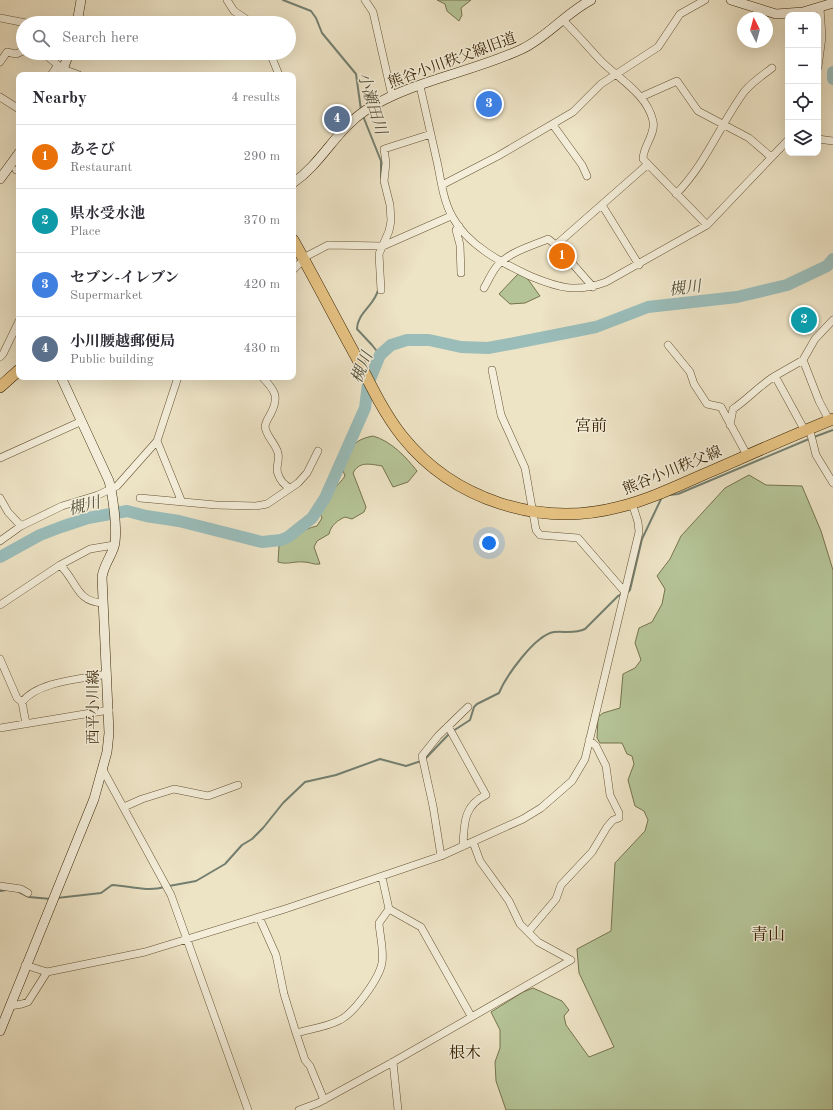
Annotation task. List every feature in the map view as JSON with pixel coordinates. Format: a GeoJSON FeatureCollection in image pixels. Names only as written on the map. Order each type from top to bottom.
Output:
{"type":"FeatureCollection","features":[{"type":"Feature","properties":{"kind":"main road"},"geometry":{"type":"LineString","coordinates":[[78,16],[81,0]]}},
{"type":"Feature","properties":{"kind":"main road","name":"熊谷小川秩父線旧道"},"geometry":{"type":"LineString","coordinates":[[296,180],[318,161],[336,136],[366,110],[392,96],[527,47],[591,0]]}},
{"type":"Feature","properties":{"kind":"main road"},"geometry":{"type":"LineString","coordinates":[[731,0],[776,14],[820,8],[833,3]]}},
{"type":"Feature","properties":{"kind":"main road"},"geometry":{"type":"LineString","coordinates":[[61,70],[65,60]]}},
{"type":"Feature","properties":{"kind":"main road"},"geometry":{"type":"LineString","coordinates":[[0,179],[16,157]]}},
{"type":"Feature","properties":{"kind":"main road","name":"熊谷小川秩父線"},"geometry":{"type":"LineString","coordinates":[[296,245],[391,420],[419,454],[441,473],[457,484],[493,501],[532,512],[554,514],[580,514],[632,504],[807,431],[831,419]]}},
{"type":"Feature","properties":{"kind":"main road"},"geometry":{"type":"LineString","coordinates":[[1,384],[16,372]]}},
{"type":"Feature","properties":{"kind":"main road","name":"西平小川線"},"geometry":{"type":"LineString","coordinates":[[0,1031],[25,965],[82,830],[103,770],[109,733],[110,710],[103,604],[104,568],[115,543],[112,493],[109,481],[62,380]]}},
{"type":"Feature","properties":{"kind":"street"},"geometry":{"type":"LineString","coordinates":[[227,0],[234,11],[242,16]]}},
{"type":"Feature","properties":{"kind":"street"},"geometry":{"type":"LineString","coordinates":[[366,0],[373,12],[392,96]]}},
{"type":"Feature","properties":{"kind":"street"},"geometry":{"type":"LineString","coordinates":[[442,184],[498,156],[573,112],[601,84],[615,73],[658,47],[680,14],[705,0]]}},
{"type":"Feature","properties":{"kind":"street"},"geometry":{"type":"LineString","coordinates":[[820,8],[822,37],[821,48]]}},
{"type":"Feature","properties":{"kind":"street"},"geometry":{"type":"LineString","coordinates":[[0,18],[16,21]]}},
{"type":"Feature","properties":{"kind":"street"},"geometry":{"type":"LineString","coordinates":[[563,20],[641,97],[653,121],[653,128],[643,152],[643,159],[647,165],[706,225]]}},
{"type":"Feature","properties":{"kind":"street"},"geometry":{"type":"LineString","coordinates":[[0,62],[7,52],[16,54]]}},
{"type":"Feature","properties":{"kind":"street"},"geometry":{"type":"LineString","coordinates":[[50,60],[61,70]]}},
{"type":"Feature","properties":{"kind":"street"},"geometry":{"type":"LineString","coordinates":[[273,60],[278,72]]}},
{"type":"Feature","properties":{"kind":"street"},"geometry":{"type":"LineString","coordinates":[[676,194],[691,179],[723,123],[750,85],[772,68]]}},
{"type":"Feature","properties":{"kind":"street"},"geometry":{"type":"LineString","coordinates":[[641,97],[677,81],[698,111],[750,138],[771,157]]}},
{"type":"Feature","properties":{"kind":"street"},"geometry":{"type":"LineString","coordinates":[[420,86],[430,134],[451,216],[483,252],[557,287],[568,289],[593,287],[606,282],[639,265],[706,225],[785,143]]}},
{"type":"Feature","properties":{"kind":"street"},"geometry":{"type":"LineString","coordinates":[[0,97],[16,107]]}},
{"type":"Feature","properties":{"kind":"street"},"geometry":{"type":"LineString","coordinates":[[552,125],[582,165],[586,176]]}},
{"type":"Feature","properties":{"kind":"street"},"geometry":{"type":"LineString","coordinates":[[381,290],[379,254],[390,231],[391,216],[384,181],[386,163],[384,149],[430,134]]}},
{"type":"Feature","properties":{"kind":"street"},"geometry":{"type":"LineString","coordinates":[[821,139],[831,140]]}},
{"type":"Feature","properties":{"kind":"street"},"geometry":{"type":"LineString","coordinates":[[556,244],[647,165]]}},
{"type":"Feature","properties":{"kind":"street"},"geometry":{"type":"LineString","coordinates":[[602,205],[639,265]]}},
{"type":"Feature","properties":{"kind":"street"},"geometry":{"type":"LineString","coordinates":[[296,267],[304,259],[328,245],[383,246],[451,216]]}},
{"type":"Feature","properties":{"kind":"street"},"geometry":{"type":"LineString","coordinates":[[459,226],[456,230],[460,245],[461,273]]}},
{"type":"Feature","properties":{"kind":"street"},"geometry":{"type":"LineString","coordinates":[[484,288],[497,266],[502,262],[518,252],[548,239],[556,244],[593,287]]}},
{"type":"Feature","properties":{"kind":"street"},"geometry":{"type":"LineString","coordinates":[[730,425],[733,410],[760,385],[803,360],[815,339],[833,320]]}},
{"type":"Feature","properties":{"kind":"street"},"geometry":{"type":"LineString","coordinates":[[0,357],[3,354],[16,327]]}},
{"type":"Feature","properties":{"kind":"street"},"geometry":{"type":"LineString","coordinates":[[668,345],[690,372],[694,384],[707,404],[721,407],[747,456]]}},
{"type":"Feature","properties":{"kind":"street"},"geometry":{"type":"LineString","coordinates":[[803,360],[819,401],[831,419]]}},
{"type":"Feature","properties":{"kind":"street"},"geometry":{"type":"LineString","coordinates":[[492,370],[501,415],[525,468],[536,530],[540,535],[578,538],[624,590]]}},
{"type":"Feature","properties":{"kind":"street"},"geometry":{"type":"LineString","coordinates":[[776,376],[807,431],[816,455],[833,483]]}},
{"type":"Feature","properties":{"kind":"street"},"geometry":{"type":"LineString","coordinates":[[0,541],[21,526],[62,506],[112,493],[157,441],[177,380]]}},
{"type":"Feature","properties":{"kind":"street"},"geometry":{"type":"LineString","coordinates":[[264,380],[275,393],[276,403],[265,423],[265,430],[278,453],[279,459],[276,469],[278,475],[284,484],[290,488]]}},
{"type":"Feature","properties":{"kind":"street"},"geometry":{"type":"LineString","coordinates":[[0,458],[82,421]]}},
{"type":"Feature","properties":{"kind":"street"},"geometry":{"type":"LineString","coordinates":[[157,441],[181,500]]}},
{"type":"Feature","properties":{"kind":"street"},"geometry":{"type":"LineString","coordinates":[[140,498],[181,500],[216,505],[256,506],[277,498],[307,473],[318,450]]}},
{"type":"Feature","properties":{"kind":"street"},"geometry":{"type":"LineString","coordinates":[[0,498],[8,512],[21,526]]}},
{"type":"Feature","properties":{"kind":"street"},"geometry":{"type":"LineString","coordinates":[[25,965],[47,972],[145,952],[187,940],[382,877],[441,856],[523,819],[562,790],[572,781],[585,759],[639,532],[638,522],[632,504]]}},
{"type":"Feature","properties":{"kind":"street"},"geometry":{"type":"LineString","coordinates":[[0,605],[60,565],[90,549],[115,543]]}},
{"type":"Feature","properties":{"kind":"street"},"geometry":{"type":"LineString","coordinates":[[60,565],[82,596],[93,603],[103,604]]}},
{"type":"Feature","properties":{"kind":"street"},"geometry":{"type":"LineString","coordinates":[[0,659],[17,698],[22,702],[26,724]]}},
{"type":"Feature","properties":{"kind":"street"},"geometry":{"type":"LineString","coordinates":[[22,702],[27,696],[46,686],[108,674]]}},
{"type":"Feature","properties":{"kind":"street"},"geometry":{"type":"LineString","coordinates":[[441,856],[433,806],[422,756],[448,726],[468,707]]}},
{"type":"Feature","properties":{"kind":"street"},"geometry":{"type":"LineString","coordinates":[[0,728],[110,710]]}},
{"type":"Feature","properties":{"kind":"street"},"geometry":{"type":"LineString","coordinates":[[448,726],[486,795],[473,802],[470,808],[466,821],[463,846]]}},
{"type":"Feature","properties":{"kind":"street"},"geometry":{"type":"LineString","coordinates":[[528,932],[556,899],[561,885],[592,852],[607,827],[613,820],[619,818],[619,813],[610,795],[606,766],[596,746],[589,740]]}},
{"type":"Feature","properties":{"kind":"street"},"geometry":{"type":"LineString","coordinates":[[103,770],[171,895],[248,1110]]}},
{"type":"Feature","properties":{"kind":"street"},"geometry":{"type":"LineString","coordinates":[[124,807],[174,789],[208,796],[238,785]]}},
{"type":"Feature","properties":{"kind":"street"},"geometry":{"type":"LineString","coordinates":[[299,1110],[324,1100],[393,1062],[471,1016],[486,1010],[522,987],[570,962],[571,960],[566,956],[538,942],[520,924],[508,901],[480,861],[473,842]]}},
{"type":"Feature","properties":{"kind":"street"},"geometry":{"type":"LineString","coordinates":[[296,1033],[342,1020],[364,995],[376,978],[382,964],[383,950],[379,924],[389,909],[382,877]]}},
{"type":"Feature","properties":{"kind":"street"},"geometry":{"type":"LineString","coordinates":[[0,886],[21,889],[28,893]]}},
{"type":"Feature","properties":{"kind":"street"},"geometry":{"type":"LineString","coordinates":[[389,909],[421,927],[471,1016]]}},
{"type":"Feature","properties":{"kind":"street"},"geometry":{"type":"LineString","coordinates":[[259,917],[276,955],[284,994],[305,1060],[310,1066],[324,1100]]}},
{"type":"Feature","properties":{"kind":"street"},"geometry":{"type":"LineString","coordinates":[[10,1006],[28,1002],[47,972]]}},
{"type":"Feature","properties":{"kind":"street"},"geometry":{"type":"LineString","coordinates":[[393,1062],[398,1110]]}},
{"type":"Feature","properties":{"kind":"green space"},"geometry":{"type":"Polygon","coordinates":[[[437,0],[471,0],[461,8],[462,15],[459,21],[447,11],[445,4],[437,0]]]}},
{"type":"Feature","properties":{"kind":"green space"},"geometry":{"type":"Polygon","coordinates":[[[518,274],[527,278],[540,296],[525,303],[510,304],[499,294],[518,274]]]}},
{"type":"Feature","properties":{"kind":"green space"},"geometry":{"type":"Polygon","coordinates":[[[373,436],[380,438],[392,446],[408,460],[417,471],[408,482],[393,487],[382,466],[365,464],[358,467],[353,473],[366,507],[364,512],[352,519],[345,517],[335,523],[329,534],[317,541],[314,547],[320,564],[304,562],[278,562],[279,546],[302,532],[317,526],[322,518],[319,511],[345,476],[342,468],[352,447],[360,440],[373,436]]]}},
{"type":"Feature","properties":{"kind":"green space"},"geometry":{"type":"Polygon","coordinates":[[[749,475],[766,485],[802,486],[821,531],[833,570],[833,1110],[506,1110],[496,1081],[495,1062],[500,1048],[500,1030],[491,1012],[523,992],[533,988],[562,1001],[569,1010],[564,1016],[566,1025],[589,1057],[614,1047],[579,973],[577,949],[611,931],[615,863],[645,831],[648,820],[644,811],[635,806],[628,780],[634,764],[632,756],[627,754],[622,743],[600,743],[597,738],[598,717],[603,713],[620,708],[623,674],[635,668],[641,660],[635,643],[639,628],[652,622],[662,604],[665,589],[657,576],[670,559],[681,536],[725,488],[749,475]]]}},
{"type":"Feature","properties":{"kind":"waterway","name":"小瀬田川"},"geometry":{"type":"LineString","coordinates":[[283,0],[311,11],[316,18],[322,33],[356,74],[361,110]]}},
{"type":"Feature","properties":{"kind":"waterway","name":"槻川"},"geometry":{"type":"LineString","coordinates":[[833,72],[833,79]]}},
{"type":"Feature","properties":{"kind":"waterway","name":"小瀬田川"},"geometry":{"type":"LineString","coordinates":[[363,116],[381,161],[381,182]]}},
{"type":"Feature","properties":{"kind":"waterway","name":"槻川"},"geometry":{"type":"LineString","coordinates":[[0,557],[40,535],[61,527],[88,518],[127,511],[146,516],[179,521],[262,542],[281,540],[288,537],[312,518],[325,498],[365,408],[368,384],[380,355],[391,345],[407,340],[429,340],[461,347],[488,348],[515,343],[596,327],[648,307],[737,297],[787,285],[827,266],[833,259]]}},
{"type":"Feature","properties":{"kind":"waterway","name":"小瀬田川"},"geometry":{"type":"LineString","coordinates":[[378,290],[373,300],[360,318],[357,329],[380,355]]}},
{"type":"Feature","properties":{"kind":"waterway"},"geometry":{"type":"LineString","coordinates":[[814,437],[833,430]]}},
{"type":"Feature","properties":{"kind":"waterway"},"geometry":{"type":"LineString","coordinates":[[669,495],[678,494],[809,439]]}},
{"type":"Feature","properties":{"kind":"waterway"},"geometry":{"type":"LineString","coordinates":[[628,592],[630,590],[642,539],[662,497]]}},
{"type":"Feature","properties":{"kind":"waterway"},"geometry":{"type":"LineString","coordinates":[[453,731],[470,720],[474,707],[477,704],[499,693],[514,667],[538,640],[554,632],[573,632],[585,629],[618,596],[622,594]]}},
{"type":"Feature","properties":{"kind":"waterway"},"geometry":{"type":"LineString","coordinates":[[425,759],[449,734]]}},
{"type":"Feature","properties":{"kind":"waterway"},"geometry":{"type":"LineString","coordinates":[[169,886],[196,881],[225,864],[242,845],[252,839],[263,828],[283,803],[305,782],[336,775],[380,759],[406,766],[421,761]]}},
{"type":"Feature","properties":{"kind":"waterway"},"geometry":{"type":"LineString","coordinates":[[57,898],[101,893],[112,885],[145,889],[165,887]]}},
{"type":"Feature","properties":{"kind":"waterway"},"geometry":{"type":"LineString","coordinates":[[0,891],[6,890]]}},
{"type":"Feature","properties":{"kind":"waterway"},"geometry":{"type":"LineString","coordinates":[[19,892],[29,897],[51,899]]}},
{"type":"Feature","properties":{"kind":"place","name":"セブン-イレブン"},"geometry":{"type":"Point","coordinates":[489,104]}},
{"type":"Feature","properties":{"kind":"place","name":"小川腰越郵便局"},"geometry":{"type":"Point","coordinates":[337,119]}},
{"type":"Feature","properties":{"kind":"place","name":"あそび"},"geometry":{"type":"Point","coordinates":[562,256]}},
{"type":"Feature","properties":{"kind":"place","name":"県水受水池"},"geometry":{"type":"Point","coordinates":[804,320]}},
{"type":"Feature","properties":{"kind":"district","name":"宮前"},"geometry":{"type":"Point","coordinates":[591,425]}},
{"type":"Feature","properties":{"kind":"district","name":"青山"},"geometry":{"type":"Point","coordinates":[768,934]}},
{"type":"Feature","properties":{"kind":"district","name":"根木"},"geometry":{"type":"Point","coordinates":[465,1052]}}]}
